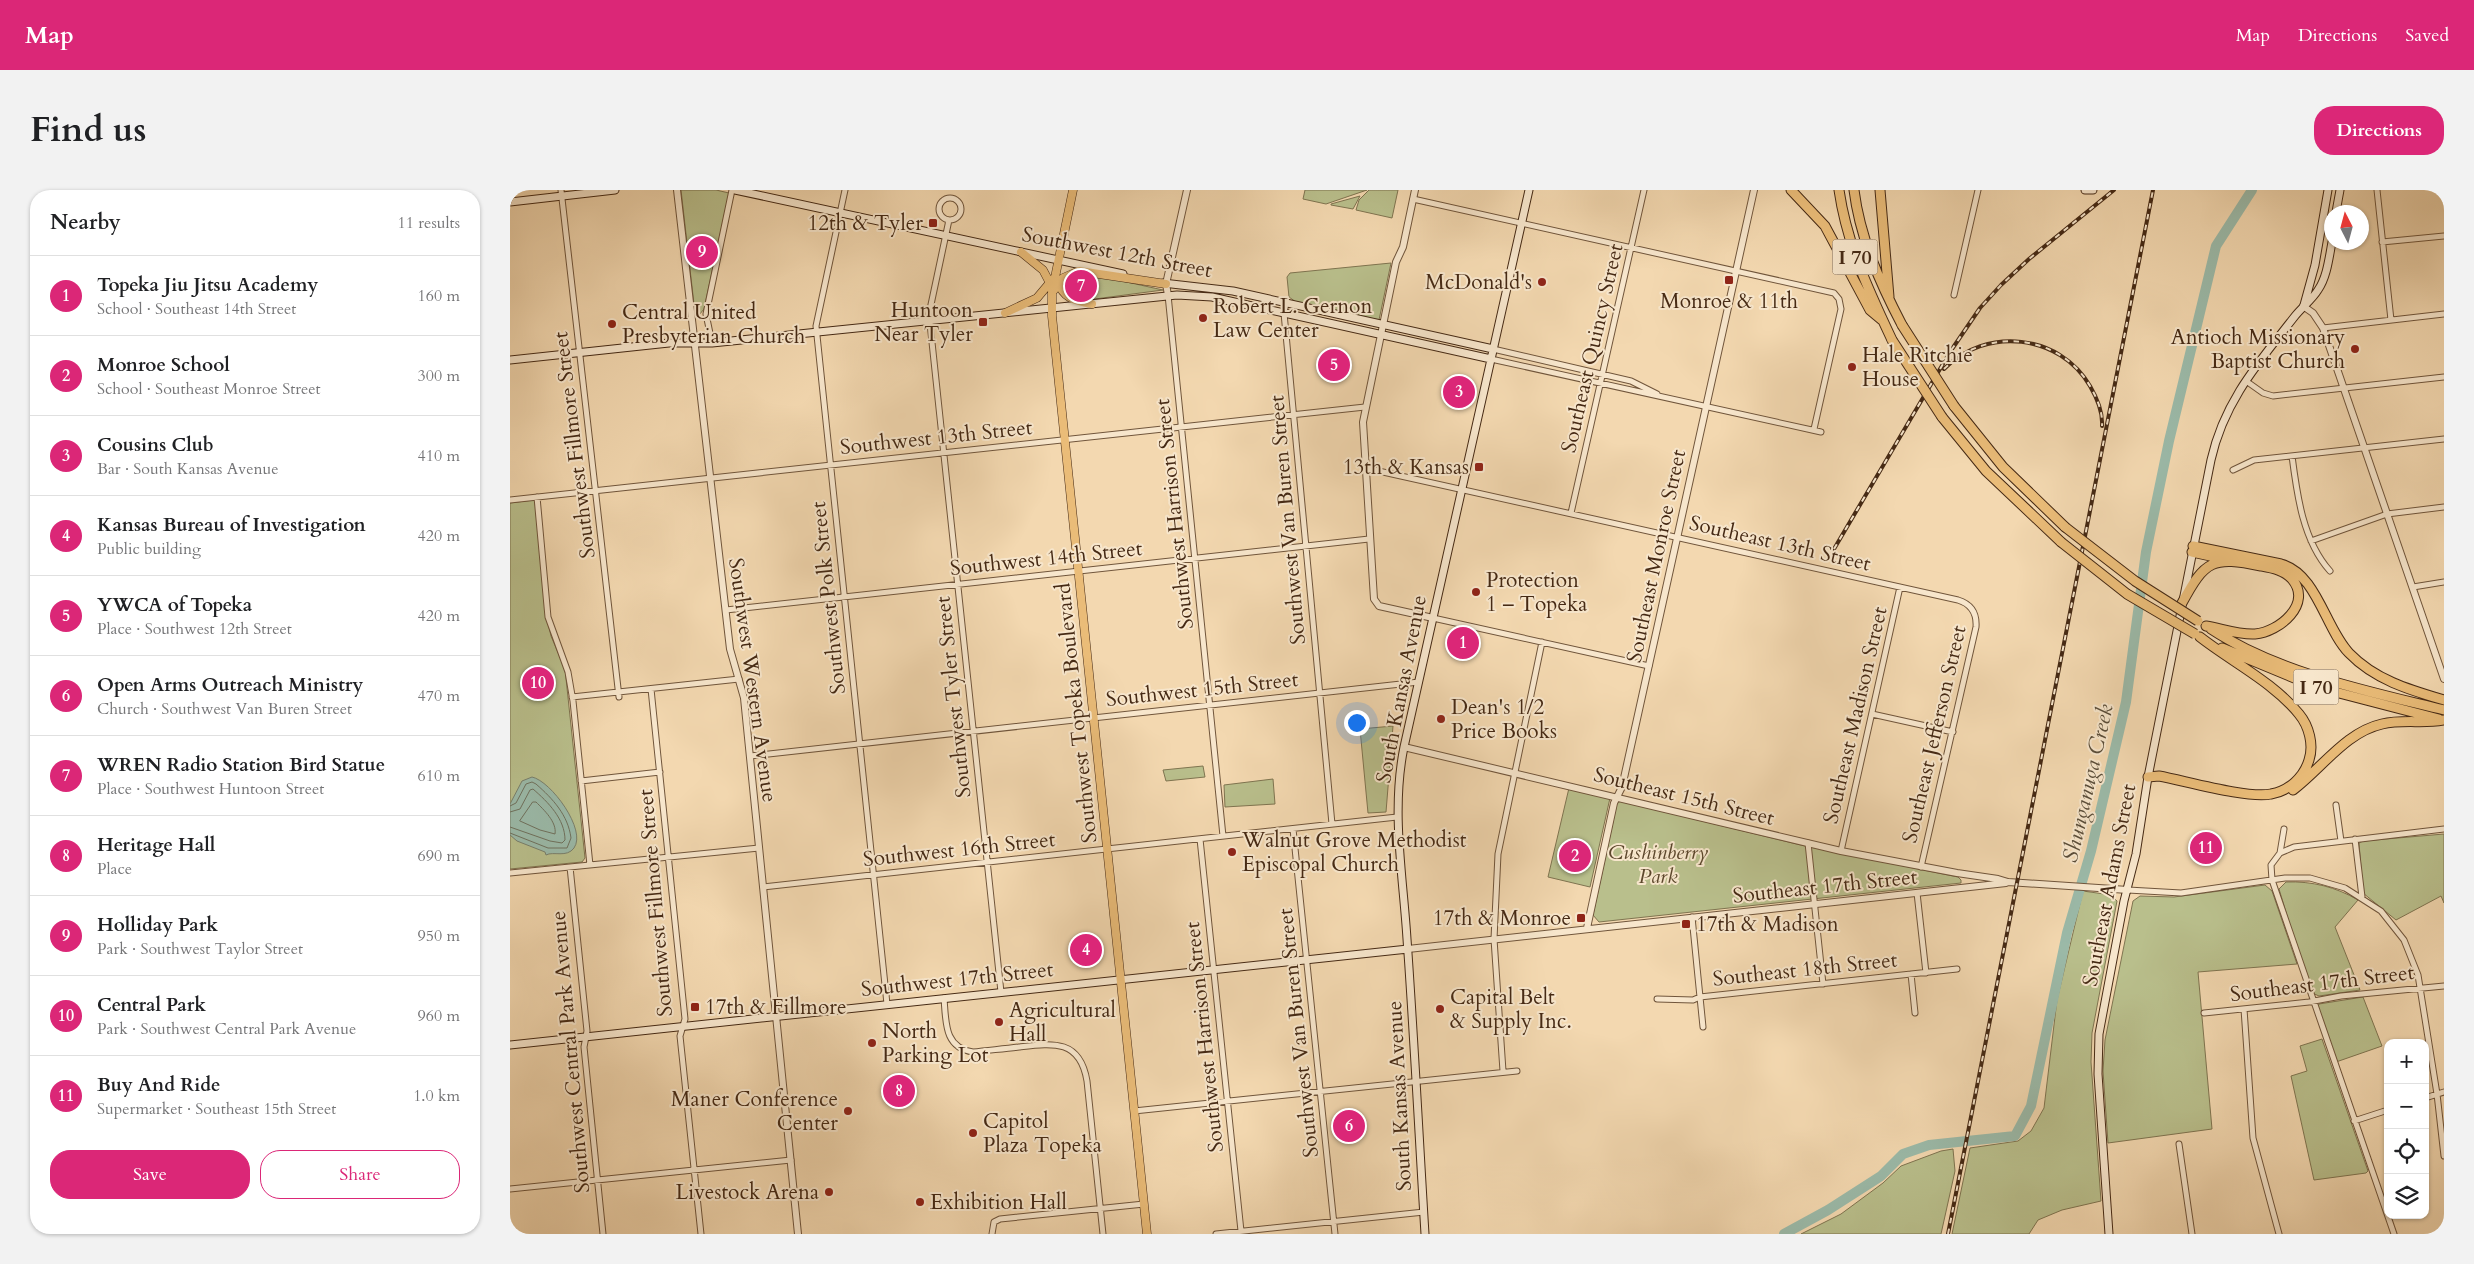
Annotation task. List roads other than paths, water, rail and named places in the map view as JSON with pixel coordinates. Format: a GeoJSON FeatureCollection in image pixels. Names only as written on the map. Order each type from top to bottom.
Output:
{"type":"FeatureCollection","features":[{"type":"Feature","properties":{"kind":"highway"},"geometry":{"type":"LineString","coordinates":[[1791,190],[1825,226],[1870,310],[1882,320]]}},
{"type":"Feature","properties":{"kind":"highway","name":"I 70"},"geometry":{"type":"LineString","coordinates":[[1839,190],[1854,253],[1866,285],[1892,340],[1952,432],[1986,471],[2060,542],[2120,589],[2197,636],[2244,659],[2316,687],[2444,720]]}},
{"type":"Feature","properties":{"kind":"highway","name":"I 70"},"geometry":{"type":"LineString","coordinates":[[1854,190],[1864,236],[1889,300],[1902,325],[1954,406],[2002,467],[2065,527],[2128,576],[2206,626],[2240,645],[2320,677],[2367,691],[2441,704]]}},
{"type":"Feature","properties":{"kind":"highway"},"geometry":{"type":"LineString","coordinates":[[1880,190],[1889,300]]}},
{"type":"Feature","properties":{"kind":"highway"},"geometry":{"type":"LineString","coordinates":[[2193,549],[2234,561],[2276,569],[2291,578],[2297,591],[2294,609],[2288,620],[2278,627],[2262,633],[2236,632],[2206,626]]}},
{"type":"Feature","properties":{"kind":"highway"},"geometry":{"type":"LineString","coordinates":[[2193,549],[2293,568],[2310,588],[2343,646],[2358,661],[2391,682],[2441,704]]}},
{"type":"Feature","properties":{"kind":"highway"},"geometry":{"type":"LineString","coordinates":[[2182,603],[2192,584],[2208,566],[2221,561],[2234,561]]}},
{"type":"Feature","properties":{"kind":"highway"},"geometry":{"type":"LineString","coordinates":[[2148,777],[2159,776],[2263,795],[2286,789],[2297,781],[2307,767],[2311,750],[2310,741],[2306,726],[2298,713],[2261,680],[2197,636]]}},
{"type":"Feature","properties":{"kind":"highway"},"geometry":{"type":"LineString","coordinates":[[2148,777],[2158,782],[2245,798],[2270,800],[2292,791],[2349,741],[2369,728],[2385,723],[2427,723],[2444,720]]}},
{"type":"Feature","properties":{"kind":"main road"},"geometry":{"type":"LineString","coordinates":[[510,202],[562,193],[614,190]]}},
{"type":"Feature","properties":{"kind":"main road","name":"Southwest 12th Street"},"geometry":{"type":"LineString","coordinates":[[734,190],[1166,284],[1233,291],[1493,349]]}},
{"type":"Feature","properties":{"kind":"main road","name":"Southwest Topeka Boulevard"},"geometry":{"type":"LineString","coordinates":[[1073,190],[1058,260],[1052,309],[1147,1234]]}},
{"type":"Feature","properties":{"kind":"main road","name":"South Kansas Avenue"},"geometry":{"type":"LineString","coordinates":[[1425,1234],[1408,948],[1397,817],[1398,788],[1404,747],[1529,190]]}},
{"type":"Feature","properties":{"kind":"main road"},"geometry":{"type":"LineString","coordinates":[[2085,190],[2093,190]]}},
{"type":"Feature","properties":{"kind":"main road"},"geometry":{"type":"LineString","coordinates":[[2304,306],[2306,289],[2315,265],[2328,190]]}},
{"type":"Feature","properties":{"kind":"main road"},"geometry":{"type":"LineString","coordinates":[[2337,205],[2340,190]]}},
{"type":"Feature","properties":{"kind":"main road","name":"Southeast Adams Street"},"geometry":{"type":"LineString","coordinates":[[2109,1234],[2098,1074],[2098,1047],[2104,1005],[2136,854],[2148,777],[2217,437],[2236,394],[2304,306],[2318,291],[2330,250]]}},
{"type":"Feature","properties":{"kind":"main road"},"geometry":{"type":"LineString","coordinates":[[1021,252],[1038,265],[1054,284],[1071,299],[1092,304]]}},
{"type":"Feature","properties":{"kind":"main road"},"geometry":{"type":"LineString","coordinates":[[1005,313],[1037,298],[1069,274],[1084,271],[1166,284]]}},
{"type":"Feature","properties":{"kind":"main road","name":"Southwest 12th Street"},"geometry":{"type":"LineString","coordinates":[[510,360],[669,343],[712,343],[1052,309],[1168,295],[1202,296],[1491,359]]}},
{"type":"Feature","properties":{"kind":"main road","name":"Southwest 17th Street"},"geometry":{"type":"LineString","coordinates":[[510,1045],[1408,948]]}},
{"type":"Feature","properties":{"kind":"street","name":"Southwest Western Avenue"},"geometry":{"type":"LineString","coordinates":[[677,190],[730,649],[744,698],[798,1234]]}},
{"type":"Feature","properties":{"kind":"street"},"geometry":{"type":"LineString","coordinates":[[712,343],[706,314],[734,190]]}},
{"type":"Feature","properties":{"kind":"street","name":"Southwest Polk Street"},"geometry":{"type":"LineString","coordinates":[[845,190],[816,332],[886,1004]]}},
{"type":"Feature","properties":{"kind":"street","name":"Southwest Harrison Street"},"geometry":{"type":"LineString","coordinates":[[1187,190],[1166,284],[1223,836]]}},
{"type":"Feature","properties":{"kind":"street"},"geometry":{"type":"LineString","coordinates":[[1415,190],[1403,247],[1396,262],[1382,335],[1365,407],[1362,439],[1373,594],[1376,604],[1648,666]]}},
{"type":"Feature","properties":{"kind":"street","name":"Southeast Quincy Street"},"geometry":{"type":"LineString","coordinates":[[1571,513],[1600,384],[1604,374],[1644,190]]}},
{"type":"Feature","properties":{"kind":"street","name":"Southeast Monroe Street"},"geometry":{"type":"LineString","coordinates":[[1588,928],[1614,803],[1622,787],[1754,190]]}},
{"type":"Feature","properties":{"kind":"street"},"geometry":{"type":"LineString","coordinates":[[1954,295],[1978,190]]}},
{"type":"Feature","properties":{"kind":"street"},"geometry":{"type":"LineString","coordinates":[[2377,190],[2391,320]]}},
{"type":"Feature","properties":{"kind":"street","name":"Southwest Fillmore Street"},"geometry":{"type":"LineString","coordinates":[[562,193],[618,694]]}},
{"type":"Feature","properties":{"kind":"street","name":"Southwest Tyler Street"},"geometry":{"type":"LineString","coordinates":[[949,220],[956,219],[961,212],[956,202],[948,198],[941,203],[940,209],[949,220],[930,304],[929,320],[1001,992]]}},
{"type":"Feature","properties":{"kind":"street"},"geometry":{"type":"LineString","coordinates":[[1413,199],[1836,295],[1841,309],[1814,429]]}},
{"type":"Feature","properties":{"kind":"street"},"geometry":{"type":"LineString","coordinates":[[2382,242],[2444,236]]}},
{"type":"Feature","properties":{"kind":"street","name":"Southwest Van Buren Street"},"geometry":{"type":"LineString","coordinates":[[1286,303],[1284,313],[1332,824]]}},
{"type":"Feature","properties":{"kind":"street"},"geometry":{"type":"LineString","coordinates":[[2304,306],[2313,313],[2323,328],[2444,679]]}},
{"type":"Feature","properties":{"kind":"street"},"geometry":{"type":"LineString","coordinates":[[2323,328],[2444,314]]}},
{"type":"Feature","properties":{"kind":"street"},"geometry":{"type":"LineString","coordinates":[[1493,349],[1631,381],[1660,395]]}},
{"type":"Feature","properties":{"kind":"street"},"geometry":{"type":"LineString","coordinates":[[1491,359],[1600,384],[1706,405],[1821,432]]}},
{"type":"Feature","properties":{"kind":"street"},"geometry":{"type":"LineString","coordinates":[[2246,381],[2263,393],[2273,396],[2444,376]]}},
{"type":"Feature","properties":{"kind":"street","name":"Southwest 13th Street"},"geometry":{"type":"LineString","coordinates":[[510,500],[1365,407]]}},
{"type":"Feature","properties":{"kind":"street"},"geometry":{"type":"LineString","coordinates":[[2233,470],[2254,460],[2444,439]]}},
{"type":"Feature","properties":{"kind":"street"},"geometry":{"type":"LineString","coordinates":[[2292,456],[2302,511],[2311,541],[2330,571]]}},
{"type":"Feature","properties":{"kind":"street"},"geometry":{"type":"LineString","coordinates":[[1365,468],[1461,489]]}},
{"type":"Feature","properties":{"kind":"street","name":"Southeast 13th Street"},"geometry":{"type":"LineString","coordinates":[[1461,489],[1958,600],[1972,608]]}},
{"type":"Feature","properties":{"kind":"street"},"geometry":{"type":"LineString","coordinates":[[537,497],[548,617],[568,672],[590,865]]}},
{"type":"Feature","properties":{"kind":"street"},"geometry":{"type":"LineString","coordinates":[[2311,541],[2387,514],[2444,507]]}},
{"type":"Feature","properties":{"kind":"street","name":"Southwest 14th Street"},"geometry":{"type":"LineString","coordinates":[[726,610],[1369,539]]}},
{"type":"Feature","properties":{"kind":"street"},"geometry":{"type":"LineString","coordinates":[[2413,587],[2444,582]]}},
{"type":"Feature","properties":{"kind":"street","name":"Southeast Madison Street"},"geometry":{"type":"LineString","coordinates":[[1841,850],[1900,587]]}},
{"type":"Feature","properties":{"kind":"street","name":"Southeast Jefferson Street"},"geometry":{"type":"LineString","coordinates":[[1921,867],[1976,627],[1976,618],[1972,608]]}},
{"type":"Feature","properties":{"kind":"street"},"geometry":{"type":"LineString","coordinates":[[1504,1071],[1494,939],[1498,854],[1542,642]]}},
{"type":"Feature","properties":{"kind":"street"},"geometry":{"type":"LineString","coordinates":[[572,697],[618,694],[739,679]]}},
{"type":"Feature","properties":{"kind":"street","name":"Southwest 15th Street"},"geometry":{"type":"LineString","coordinates":[[750,756],[1419,682]]}},
{"type":"Feature","properties":{"kind":"street","name":"Southwest Fillmore Street"},"geometry":{"type":"LineString","coordinates":[[651,689],[685,1020],[680,1036],[701,1234]]}},
{"type":"Feature","properties":{"kind":"street"},"geometry":{"type":"LineString","coordinates":[[1872,714],[1953,732]]}},
{"type":"Feature","properties":{"kind":"street","name":"Southeast 15th Street"},"geometry":{"type":"LineString","coordinates":[[1404,747],[1618,796],[1808,843],[1921,867],[2008,882],[2181,893],[2297,878],[2322,880],[2346,888],[2381,911],[2404,940],[2414,962],[2437,1094],[2444,1156]]}},
{"type":"Feature","properties":{"kind":"street"},"geometry":{"type":"LineString","coordinates":[[581,781],[660,772]]}},
{"type":"Feature","properties":{"kind":"street"},"geometry":{"type":"LineString","coordinates":[[2336,805],[2341,841]]}},
{"type":"Feature","properties":{"kind":"street","name":"Southwest 16th Street"},"geometry":{"type":"LineString","coordinates":[[763,886],[1397,817]]}},
{"type":"Feature","properties":{"kind":"street","name":"Southwest Van Buren Street"},"geometry":{"type":"LineString","coordinates":[[1293,829],[1335,1234]]}},
{"type":"Feature","properties":{"kind":"street"},"geometry":{"type":"LineString","coordinates":[[2284,829],[2280,853],[2271,865],[2272,880],[2394,1234]]}},
{"type":"Feature","properties":{"kind":"street"},"geometry":{"type":"LineString","coordinates":[[2280,853],[2294,847],[2444,829]]}},
{"type":"Feature","properties":{"kind":"street","name":"Southwest Harrison Street"},"geometry":{"type":"LineString","coordinates":[[1200,839],[1241,1231]]}},
{"type":"Feature","properties":{"kind":"street"},"geometry":{"type":"LineString","coordinates":[[2355,839],[2362,897]]}},
{"type":"Feature","properties":{"kind":"street"},"geometry":{"type":"LineString","coordinates":[[1808,843],[1823,984]]}},
{"type":"Feature","properties":{"kind":"street"},"geometry":{"type":"LineString","coordinates":[[510,873],[759,848]]}},
{"type":"Feature","properties":{"kind":"street","name":"Southwest Central Park Avenue"},"geometry":{"type":"LineString","coordinates":[[570,867],[587,1031],[584,1047],[603,1234]]}},
{"type":"Feature","properties":{"kind":"street"},"geometry":{"type":"LineString","coordinates":[[1957,874],[1963,877],[1968,887]]}},
{"type":"Feature","properties":{"kind":"street","name":"Southeast 17th Street"},"geometry":{"type":"LineString","coordinates":[[1408,948],[2008,882]]}},
{"type":"Feature","properties":{"kind":"street"},"geometry":{"type":"LineString","coordinates":[[1917,893],[1926,973]]}},
{"type":"Feature","properties":{"kind":"street"},"geometry":{"type":"LineString","coordinates":[[1692,917],[1703,1027]]}},
{"type":"Feature","properties":{"kind":"street","name":"Southeast 18th Street"},"geometry":{"type":"LineString","coordinates":[[1657,999],[1693,1000],[1700,997],[1957,970]]}},
{"type":"Feature","properties":{"kind":"street"},"geometry":{"type":"LineString","coordinates":[[1911,974],[1915,1013]]}},
{"type":"Feature","properties":{"kind":"street","name":"Southeast 17th Street"},"geometry":{"type":"LineString","coordinates":[[2204,1013],[2313,1001],[2341,996],[2444,986]]}},
{"type":"Feature","properties":{"kind":"street"},"geometry":{"type":"LineString","coordinates":[[944,998],[948,1034],[953,1044],[961,1050],[974,1052],[1054,1044],[1070,1049],[1080,1059],[1087,1081],[1103,1234]]}},
{"type":"Feature","properties":{"kind":"street"},"geometry":{"type":"LineString","coordinates":[[2244,1009],[2254,1145],[2279,1234]]}},
{"type":"Feature","properties":{"kind":"street"},"geometry":{"type":"LineString","coordinates":[[1134,1111],[1517,1071]]}},
{"type":"Feature","properties":{"kind":"street"},"geometry":{"type":"LineString","coordinates":[[2429,1097],[2444,1092]]}},
{"type":"Feature","properties":{"kind":"street"},"geometry":{"type":"LineString","coordinates":[[2354,1121],[2384,1111]]}},
{"type":"Feature","properties":{"kind":"street"},"geometry":{"type":"LineString","coordinates":[[2179,1144],[2192,1234]]}},
{"type":"Feature","properties":{"kind":"street"},"geometry":{"type":"LineString","coordinates":[[510,1189],[791,1160]]}},
{"type":"Feature","properties":{"kind":"street"},"geometry":{"type":"LineString","coordinates":[[992,1234],[994,1222],[1000,1219],[1144,1204]]}},
{"type":"Feature","properties":{"kind":"street"},"geometry":{"type":"LineString","coordinates":[[1216,1234],[1424,1212]]}},
{"type":"Feature","properties":{"kind":"water"},"geometry":{"type":"Polygon","coordinates":[[[532,777],[540,780],[557,796],[571,819],[576,830],[577,840],[574,848],[568,853],[546,855],[545,852],[517,841],[510,835],[510,804],[522,781],[532,777]]]}},
{"type":"Feature","properties":{"kind":"waterway","name":"Shunganuga Creek"},"geometry":{"type":"LineString","coordinates":[[1784,1234],[1828,1210],[1881,1176],[1903,1154],[1929,1145],[2015,1136],[2031,1106],[2067,933],[2091,851],[2126,702],[2146,552],[2169,441],[2216,246],[2252,190]]}},
{"type":"Feature","properties":{"kind":"railway"},"geometry":{"type":"LineString","coordinates":[[1834,549],[1950,352],[1980,308],[2029,259],[2114,190]]}},
{"type":"Feature","properties":{"kind":"railway"},"geometry":{"type":"LineString","coordinates":[[1948,1234],[2153,190]]}},
{"type":"Feature","properties":{"kind":"railway"},"geometry":{"type":"LineString","coordinates":[[1944,369],[1961,355],[1980,346],[2001,342],[2021,342],[2042,346],[2060,355],[2077,369],[2090,386],[2102,416],[2102,426]]}},
{"type":"Feature","properties":{"kind":"place","name":"12th & Tyler"},"geometry":{"type":"Point","coordinates":[933,223]}},
{"type":"Feature","properties":{"kind":"place","name":"Holliday Park"},"geometry":{"type":"Point","coordinates":[702,252]}},
{"type":"Feature","properties":{"kind":"place","name":"Monroe & 11th"},"geometry":{"type":"Point","coordinates":[1729,280]}},
{"type":"Feature","properties":{"kind":"place","name":"McDonald's"},"geometry":{"type":"Point","coordinates":[1542,282]}},
{"type":"Feature","properties":{"kind":"place","name":"WREN Radio Station Bird Statue"},"geometry":{"type":"Point","coordinates":[1081,286]}},
{"type":"Feature","properties":{"kind":"place","name":"Robert L. Gernon Law Center"},"geometry":{"type":"Point","coordinates":[1203,318]}},
{"type":"Feature","properties":{"kind":"place","name":"Huntoon Near Tyler"},"geometry":{"type":"Point","coordinates":[983,322]}},
{"type":"Feature","properties":{"kind":"place","name":"Central United Presbyterian Church"},"geometry":{"type":"Point","coordinates":[612,324]}},
{"type":"Feature","properties":{"kind":"place","name":"Antioch Missionary Baptist Church"},"geometry":{"type":"Point","coordinates":[2355,349]}},
{"type":"Feature","properties":{"kind":"place","name":"YWCA of Topeka"},"geometry":{"type":"Point","coordinates":[1334,365]}},
{"type":"Feature","properties":{"kind":"place","name":"Hale Ritchie House"},"geometry":{"type":"Point","coordinates":[1852,367]}},
{"type":"Feature","properties":{"kind":"place","name":"Cousins Club"},"geometry":{"type":"Point","coordinates":[1459,392]}},
{"type":"Feature","properties":{"kind":"place","name":"13th & Kansas"},"geometry":{"type":"Point","coordinates":[1479,467]}},
{"type":"Feature","properties":{"kind":"place","name":"Protection 1 – Topeka"},"geometry":{"type":"Point","coordinates":[1476,592]}},
{"type":"Feature","properties":{"kind":"place","name":"Topeka Jiu Jitsu Academy"},"geometry":{"type":"Point","coordinates":[1463,643]}},
{"type":"Feature","properties":{"kind":"place","name":"Central Park"},"geometry":{"type":"Point","coordinates":[538,683]}},
{"type":"Feature","properties":{"kind":"place","name":"Dean's 1/2 Price Books"},"geometry":{"type":"Point","coordinates":[1441,719]}},
{"type":"Feature","properties":{"kind":"place","name":"Buy And Ride"},"geometry":{"type":"Point","coordinates":[2206,848]}},
{"type":"Feature","properties":{"kind":"place","name":"Walnut Grove Methodist Episcopal Church"},"geometry":{"type":"Point","coordinates":[1232,852]}},
{"type":"Feature","properties":{"kind":"place","name":"Monroe School"},"geometry":{"type":"Point","coordinates":[1575,856]}},
{"type":"Feature","properties":{"kind":"place","name":"17th & Monroe"},"geometry":{"type":"Point","coordinates":[1581,918]}},
{"type":"Feature","properties":{"kind":"place","name":"17th & Madison"},"geometry":{"type":"Point","coordinates":[1686,924]}},
{"type":"Feature","properties":{"kind":"place","name":"Kansas Bureau of Investigation"},"geometry":{"type":"Point","coordinates":[1086,950]}},
{"type":"Feature","properties":{"kind":"place","name":"17th & Fillmore"},"geometry":{"type":"Point","coordinates":[695,1007]}},
{"type":"Feature","properties":{"kind":"place","name":"Capital Belt & Supply Inc."},"geometry":{"type":"Point","coordinates":[1440,1009]}},
{"type":"Feature","properties":{"kind":"place","name":"Agricultural Hall"},"geometry":{"type":"Point","coordinates":[999,1022]}},
{"type":"Feature","properties":{"kind":"place","name":"North Parking Lot"},"geometry":{"type":"Point","coordinates":[872,1043]}},
{"type":"Feature","properties":{"kind":"place","name":"Heritage Hall"},"geometry":{"type":"Point","coordinates":[899,1091]}},
{"type":"Feature","properties":{"kind":"place","name":"Maner Conference Center"},"geometry":{"type":"Point","coordinates":[848,1111]}},
{"type":"Feature","properties":{"kind":"place","name":"Open Arms Outreach Ministry"},"geometry":{"type":"Point","coordinates":[1349,1126]}},
{"type":"Feature","properties":{"kind":"place","name":"Capitol Plaza Topeka"},"geometry":{"type":"Point","coordinates":[973,1133]}},
{"type":"Feature","properties":{"kind":"place","name":"Livestock Arena"},"geometry":{"type":"Point","coordinates":[829,1192]}},
{"type":"Feature","properties":{"kind":"place","name":"Exhibition Hall"},"geometry":{"type":"Point","coordinates":[920,1202]}},
{"type":"Feature","properties":{"kind":"park label","name":"Cushinberry Park"},"geometry":{"type":"Point","coordinates":[1658,864]}}]}
